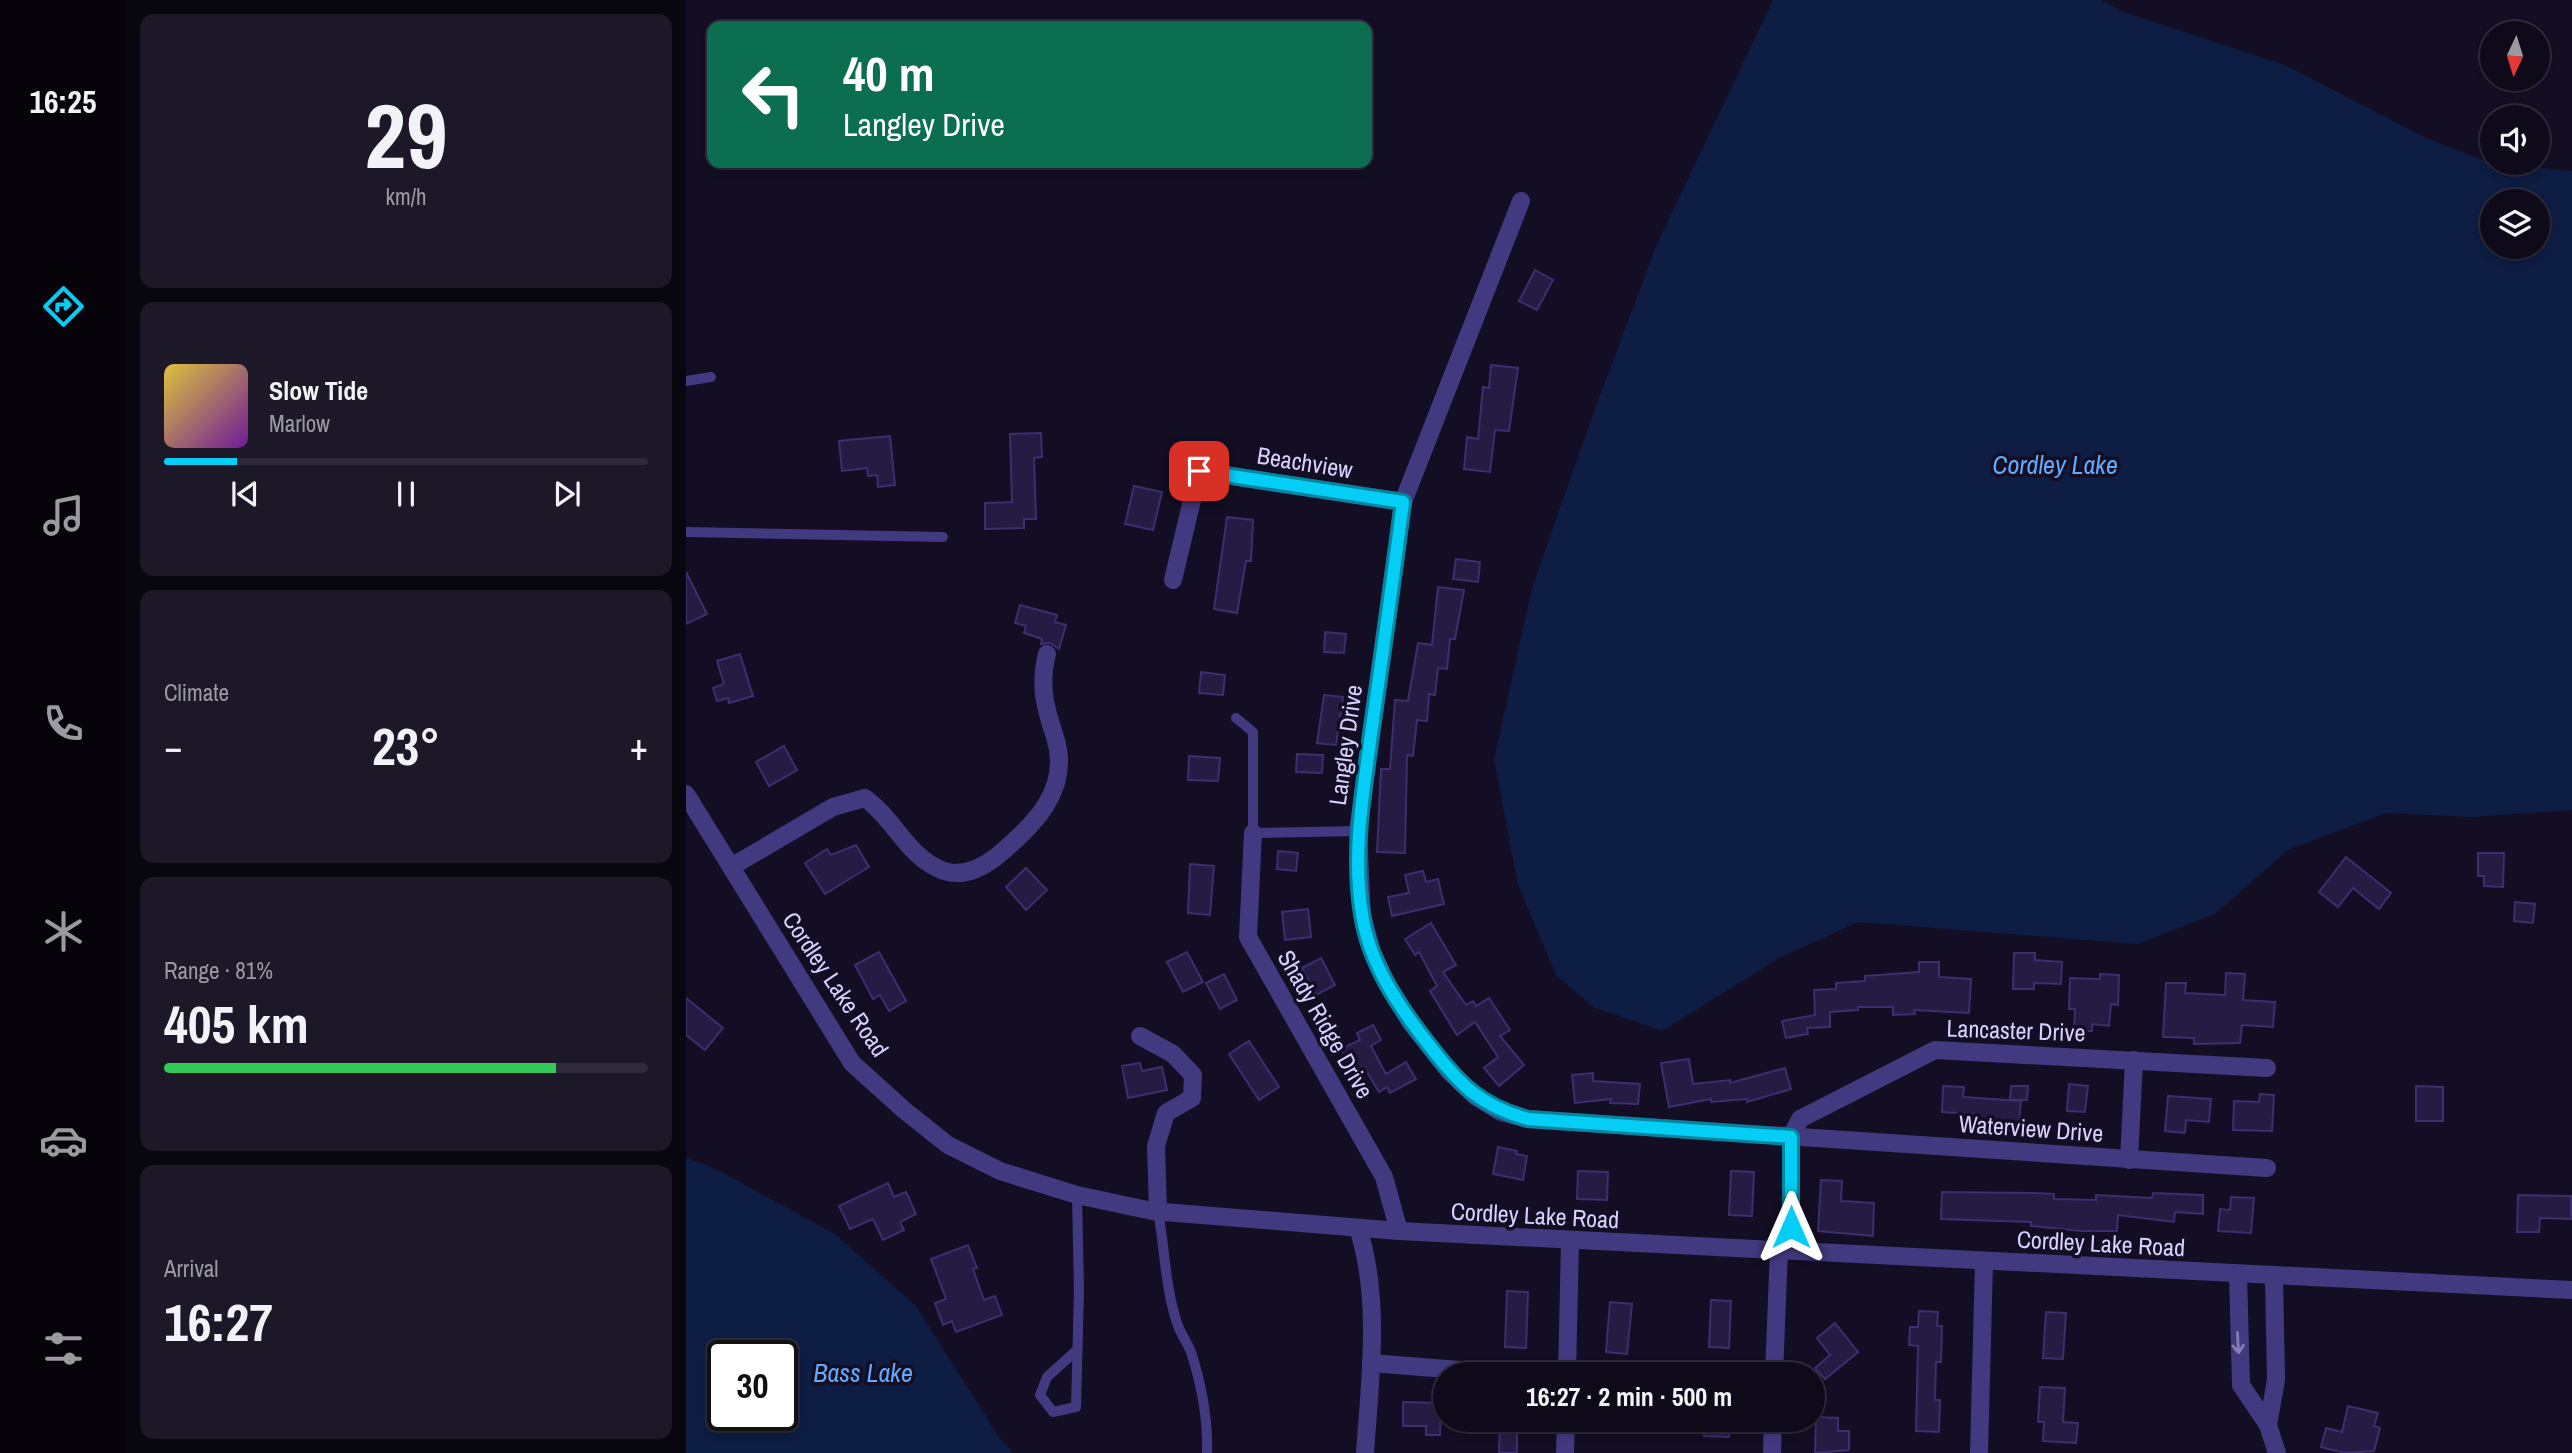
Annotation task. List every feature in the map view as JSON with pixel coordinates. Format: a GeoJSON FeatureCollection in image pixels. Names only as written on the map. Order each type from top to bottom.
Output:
{"type":"FeatureCollection","features":[{"type":"Feature","properties":{"kind":"street","name":"Langley Drive"},"geometry":{"type":"LineString","coordinates":[[1521,201],[1403,502],[1358,831],[1362,915],[1372,952],[1411,1023],[1448,1070],[1475,1097],[1501,1112],[1528,1119],[1791,1137]]}},
{"type":"Feature","properties":{"kind":"street","name":"Beachview"},"geometry":{"type":"LineString","coordinates":[[1173,580],[1199,471],[1403,502]]}},
{"type":"Feature","properties":{"kind":"street"},"geometry":{"type":"LineString","coordinates":[[732,867],[832,807],[864,799],[877,807],[916,856],[953,873],[980,869],[1025,832],[1057,787],[1059,754],[1042,694],[1047,654]]}},
{"type":"Feature","properties":{"kind":"street","name":"Cordley Lake Road"},"geometry":{"type":"LineString","coordinates":[[686,794],[852,1063],[948,1145],[1000,1171],[1077,1195],[1158,1211],[1570,1242],[2572,1290]]}},
{"type":"Feature","properties":{"kind":"street","name":"Shady Ridge Drive"},"geometry":{"type":"LineString","coordinates":[[1253,834],[1248,937],[1384,1177],[1399,1231]]}},
{"type":"Feature","properties":{"kind":"street"},"geometry":{"type":"LineString","coordinates":[[1140,1036],[1173,1054],[1194,1075],[1192,1098],[1166,1114],[1156,1146],[1158,1211]]}},
{"type":"Feature","properties":{"kind":"street","name":"Lancaster Drive"},"geometry":{"type":"LineString","coordinates":[[1791,1137],[1800,1119],[1935,1051],[2267,1068]]}},
{"type":"Feature","properties":{"kind":"street"},"geometry":{"type":"LineString","coordinates":[[2129,1160],[2134,1060]]}},
{"type":"Feature","properties":{"kind":"street"},"geometry":{"type":"LineString","coordinates":[[1774,1362],[1779,1250],[1791,1227],[1791,1137]]}},
{"type":"Feature","properties":{"kind":"street","name":"Waterview Drive"},"geometry":{"type":"LineString","coordinates":[[1791,1137],[2267,1168]]}},
{"type":"Feature","properties":{"kind":"street"},"geometry":{"type":"LineString","coordinates":[[1358,1228],[1368,1261],[1371,1363],[1364,1453]]}},
{"type":"Feature","properties":{"kind":"street"},"geometry":{"type":"LineString","coordinates":[[1567,1362],[1570,1242]]}},
{"type":"Feature","properties":{"kind":"street"},"geometry":{"type":"LineString","coordinates":[[1979,1453],[1984,1262]]}},
{"type":"Feature","properties":{"kind":"street"},"geometry":{"type":"LineString","coordinates":[[2238,1275],[2241,1385],[2268,1425],[2277,1453]]}},
{"type":"Feature","properties":{"kind":"street"},"geometry":{"type":"LineString","coordinates":[[2268,1425],[2276,1380],[2274,1276]]}},
{"type":"Feature","properties":{"kind":"street"},"geometry":{"type":"LineString","coordinates":[[1371,1363],[1433,1368]]}},
{"type":"Feature","properties":{"kind":"street"},"geometry":{"type":"LineString","coordinates":[[1564,1453],[1565,1432]]}},
{"type":"Feature","properties":{"kind":"street"},"geometry":{"type":"LineString","coordinates":[[1772,1453],[1773,1432]]}},
{"type":"Feature","properties":{"kind":"lane"},"geometry":{"type":"LineString","coordinates":[[686,381],[710,377]]}},
{"type":"Feature","properties":{"kind":"lane"},"geometry":{"type":"LineString","coordinates":[[686,532],[943,537]]}},
{"type":"Feature","properties":{"kind":"lane"},"geometry":{"type":"LineString","coordinates":[[1236,718],[1253,732],[1253,834],[1358,831]]}},
{"type":"Feature","properties":{"kind":"lane"},"geometry":{"type":"LineString","coordinates":[[1077,1195],[1077,1350],[1076,1407],[1053,1412],[1040,1395],[1047,1377],[1077,1350]]}},
{"type":"Feature","properties":{"kind":"lane"},"geometry":{"type":"LineString","coordinates":[[1158,1211],[1166,1279],[1177,1325],[1191,1352],[1208,1432],[1207,1453]]}},
{"type":"Feature","properties":{"kind":"water","name":"Cordley Lake"},"geometry":{"type":"Polygon","coordinates":[[[1773,0],[2101,0],[2121,11],[2285,65],[2428,139],[2480,159],[2480,175],[2550,175],[2550,169],[2572,171],[2572,810],[2472,817],[2386,813],[2288,850],[2215,914],[2138,944],[1858,922],[1781,957],[1662,1031],[1593,1007],[1556,975],[1518,885],[1494,760],[1532,588],[1657,244],[1773,0]]]}},
{"type":"Feature","properties":{"kind":"water","name":"Bass Lake"},"geometry":{"type":"Polygon","coordinates":[[[686,1158],[714,1168],[835,1234],[916,1306],[999,1437],[1013,1453],[686,1453],[686,1158]]]}},
{"type":"Feature","properties":{"kind":"building"},"geometry":{"type":"Polygon","coordinates":[[[1535,270],[1553,280],[1537,310],[1519,301],[1535,270]]]}},
{"type":"Feature","properties":{"kind":"building"},"geometry":{"type":"Polygon","coordinates":[[[1491,365],[1518,368],[1509,431],[1495,430],[1490,472],[1464,469],[1467,437],[1478,439],[1483,387],[1489,388],[1491,365]]]}},
{"type":"Feature","properties":{"kind":"building"},"geometry":{"type":"Polygon","coordinates":[[[1041,433],[1042,457],[1034,458],[1036,519],[1024,519],[1024,528],[985,529],[985,503],[1012,502],[1010,434],[1041,433]]]}},
{"type":"Feature","properties":{"kind":"building"},"geometry":{"type":"Polygon","coordinates":[[[890,436],[895,485],[878,487],[877,475],[868,476],[867,468],[842,471],[839,441],[890,436]]]}},
{"type":"Feature","properties":{"kind":"building"},"geometry":{"type":"Polygon","coordinates":[[[1134,486],[1162,492],[1153,530],[1125,524],[1134,486]]]}},
{"type":"Feature","properties":{"kind":"building"},"geometry":{"type":"Polygon","coordinates":[[[1227,517],[1253,520],[1251,561],[1246,561],[1237,613],[1214,609],[1227,517]]]}},
{"type":"Feature","properties":{"kind":"building"},"geometry":{"type":"Polygon","coordinates":[[[1456,559],[1480,562],[1478,582],[1453,579],[1456,559]]]}},
{"type":"Feature","properties":{"kind":"building"},"geometry":{"type":"Polygon","coordinates":[[[686,572],[707,614],[686,624],[686,572]]]}},
{"type":"Feature","properties":{"kind":"building"},"geometry":{"type":"Polygon","coordinates":[[[1438,587],[1464,590],[1455,639],[1450,639],[1447,669],[1438,668],[1435,695],[1429,694],[1427,721],[1417,720],[1413,756],[1407,755],[1405,853],[1377,852],[1381,769],[1390,769],[1395,700],[1408,701],[1418,643],[1432,645],[1438,587]]]}},
{"type":"Feature","properties":{"kind":"building"},"geometry":{"type":"Polygon","coordinates":[[[1020,605],[1057,615],[1055,622],[1066,625],[1059,649],[1050,643],[1041,644],[1042,639],[1024,633],[1026,626],[1015,623],[1020,605]]]}},
{"type":"Feature","properties":{"kind":"building"},"geometry":{"type":"Polygon","coordinates":[[[1325,632],[1346,634],[1344,653],[1324,652],[1325,632]]]}},
{"type":"Feature","properties":{"kind":"building"},"geometry":{"type":"Polygon","coordinates":[[[740,654],[753,696],[729,703],[728,698],[717,701],[713,688],[724,684],[717,661],[740,654]]]}},
{"type":"Feature","properties":{"kind":"building"},"geometry":{"type":"Polygon","coordinates":[[[1201,672],[1225,675],[1223,695],[1199,693],[1201,672]]]}},
{"type":"Feature","properties":{"kind":"building"},"geometry":{"type":"Polygon","coordinates":[[[1324,695],[1343,697],[1336,745],[1317,743],[1324,695]]]}},
{"type":"Feature","properties":{"kind":"building"},"geometry":{"type":"Polygon","coordinates":[[[784,746],[797,770],[769,786],[756,762],[784,746]]]}},
{"type":"Feature","properties":{"kind":"building"},"geometry":{"type":"Polygon","coordinates":[[[1297,754],[1323,755],[1322,773],[1296,772],[1297,754]]]}},
{"type":"Feature","properties":{"kind":"building"},"geometry":{"type":"Polygon","coordinates":[[[1189,756],[1220,758],[1218,781],[1188,780],[1189,756]]]}},
{"type":"Feature","properties":{"kind":"building"},"geometry":{"type":"Polygon","coordinates":[[[856,845],[869,867],[825,894],[805,863],[827,849],[831,855],[856,845]]]}},
{"type":"Feature","properties":{"kind":"building"},"geometry":{"type":"Polygon","coordinates":[[[1278,851],[1298,853],[1296,871],[1277,869],[1278,851]]]}},
{"type":"Feature","properties":{"kind":"building"},"geometry":{"type":"Polygon","coordinates":[[[2478,853],[2504,853],[2503,887],[2484,886],[2484,876],[2478,876],[2478,853]]]}},
{"type":"Feature","properties":{"kind":"building"},"geometry":{"type":"Polygon","coordinates":[[[2346,857],[2391,893],[2379,909],[2353,888],[2338,907],[2319,892],[2346,857]]]}},
{"type":"Feature","properties":{"kind":"building"},"geometry":{"type":"Polygon","coordinates":[[[1190,864],[1214,866],[1210,915],[1188,913],[1190,864]]]}},
{"type":"Feature","properties":{"kind":"building"},"geometry":{"type":"Polygon","coordinates":[[[1026,868],[1047,890],[1026,910],[1006,887],[1026,868]]]}},
{"type":"Feature","properties":{"kind":"building"},"geometry":{"type":"Polygon","coordinates":[[[1423,871],[1426,882],[1438,879],[1444,904],[1392,916],[1388,897],[1409,893],[1405,875],[1423,871]]]}},
{"type":"Feature","properties":{"kind":"building"},"geometry":{"type":"Polygon","coordinates":[[[2515,902],[2535,904],[2533,923],[2514,921],[2515,902]]]}},
{"type":"Feature","properties":{"kind":"building"},"geometry":{"type":"Polygon","coordinates":[[[1308,909],[1311,937],[1285,940],[1282,912],[1308,909]]]}},
{"type":"Feature","properties":{"kind":"building"},"geometry":{"type":"Polygon","coordinates":[[[1431,923],[1456,965],[1443,972],[1466,1005],[1473,1001],[1476,1006],[1489,998],[1510,1030],[1500,1036],[1524,1065],[1499,1086],[1484,1068],[1498,1057],[1475,1022],[1457,1035],[1430,991],[1437,986],[1419,952],[1415,955],[1405,939],[1431,923]]]}},
{"type":"Feature","properties":{"kind":"building"},"geometry":{"type":"Polygon","coordinates":[[[879,952],[906,1001],[889,1011],[880,995],[873,999],[855,965],[879,952]]]}},
{"type":"Feature","properties":{"kind":"building"},"geometry":{"type":"Polygon","coordinates":[[[1187,952],[1203,982],[1183,992],[1167,962],[1187,952]]]}},
{"type":"Feature","properties":{"kind":"building"},"geometry":{"type":"Polygon","coordinates":[[[2014,953],[2035,953],[2035,960],[2062,962],[2061,984],[2034,983],[2034,989],[2013,989],[2014,953]]]}},
{"type":"Feature","properties":{"kind":"building"},"geometry":{"type":"Polygon","coordinates":[[[1321,958],[1335,985],[1316,995],[1302,968],[1321,958]]]}},
{"type":"Feature","properties":{"kind":"building"},"geometry":{"type":"Polygon","coordinates":[[[1919,962],[1939,962],[1939,977],[1971,979],[1969,1013],[1914,1010],[1915,1014],[1893,1015],[1893,1007],[1858,1007],[1858,1010],[1830,1012],[1830,1027],[1807,1028],[1808,1034],[1786,1038],[1782,1021],[1815,1015],[1814,990],[1836,989],[1836,983],[1865,981],[1865,976],[1919,972],[1919,962]]]}},
{"type":"Feature","properties":{"kind":"building"},"geometry":{"type":"Polygon","coordinates":[[[2226,973],[2245,974],[2243,1000],[2275,1002],[2273,1027],[2242,1025],[2240,1043],[2194,1044],[2194,1038],[2163,1037],[2166,983],[2186,983],[2185,993],[2225,995],[2226,973]]]}},
{"type":"Feature","properties":{"kind":"building"},"geometry":{"type":"Polygon","coordinates":[[[1224,974],[1237,1000],[1220,1009],[1206,983],[1224,974]]]}},
{"type":"Feature","properties":{"kind":"building"},"geometry":{"type":"Polygon","coordinates":[[[2100,974],[2119,975],[2118,1005],[2111,1004],[2109,1026],[2092,1024],[2092,1031],[2074,1031],[2075,1009],[2069,1009],[2070,978],[2100,979],[2100,974]]]}},
{"type":"Feature","properties":{"kind":"building"},"geometry":{"type":"Polygon","coordinates":[[[686,998],[723,1028],[705,1050],[686,1035],[686,998]]]}},
{"type":"Feature","properties":{"kind":"building"},"geometry":{"type":"Polygon","coordinates":[[[1373,1025],[1381,1040],[1371,1046],[1386,1074],[1406,1062],[1416,1079],[1390,1093],[1387,1087],[1379,1092],[1367,1072],[1356,1078],[1341,1049],[1360,1040],[1357,1033],[1373,1025]]]}},
{"type":"Feature","properties":{"kind":"building"},"geometry":{"type":"Polygon","coordinates":[[[1249,1041],[1279,1087],[1259,1100],[1229,1054],[1249,1041]]]}},
{"type":"Feature","properties":{"kind":"building"},"geometry":{"type":"Polygon","coordinates":[[[1689,1059],[1693,1084],[1730,1080],[1730,1083],[1785,1068],[1791,1089],[1747,1102],[1747,1099],[1711,1102],[1711,1099],[1669,1107],[1661,1063],[1689,1059]]]}},
{"type":"Feature","properties":{"kind":"building"},"geometry":{"type":"Polygon","coordinates":[[[1140,1063],[1142,1071],[1162,1067],[1167,1090],[1128,1098],[1122,1066],[1140,1063]]]}},
{"type":"Feature","properties":{"kind":"building"},"geometry":{"type":"Polygon","coordinates":[[[1593,1073],[1593,1081],[1640,1084],[1638,1104],[1610,1103],[1611,1099],[1575,1103],[1572,1075],[1593,1073]]]}},
{"type":"Feature","properties":{"kind":"building"},"geometry":{"type":"Polygon","coordinates":[[[2069,1084],[2088,1086],[2085,1112],[2067,1111],[2069,1084]]]}},
{"type":"Feature","properties":{"kind":"building"},"geometry":{"type":"Polygon","coordinates":[[[1943,1086],[1964,1087],[1963,1097],[2021,1101],[2019,1123],[1974,1121],[1975,1114],[1942,1112],[1943,1086]]]}},
{"type":"Feature","properties":{"kind":"building"},"geometry":{"type":"Polygon","coordinates":[[[2011,1086],[2028,1086],[2027,1100],[2010,1100],[2011,1086]]]}},
{"type":"Feature","properties":{"kind":"building"},"geometry":{"type":"Polygon","coordinates":[[[2416,1086],[2443,1087],[2443,1121],[2416,1121],[2416,1086]]]}},
{"type":"Feature","properties":{"kind":"building"},"geometry":{"type":"Polygon","coordinates":[[[2260,1094],[2274,1095],[2272,1131],[2233,1130],[2234,1101],[2259,1102],[2260,1094]]]}},
{"type":"Feature","properties":{"kind":"building"},"geometry":{"type":"Polygon","coordinates":[[[2168,1096],[2211,1099],[2209,1122],[2186,1120],[2185,1133],[2165,1131],[2168,1096]]]}},
{"type":"Feature","properties":{"kind":"building"},"geometry":{"type":"Polygon","coordinates":[[[1498,1147],[1527,1156],[1523,1180],[1493,1174],[1498,1147]]]}},
{"type":"Feature","properties":{"kind":"building"},"geometry":{"type":"Polygon","coordinates":[[[1578,1171],[1608,1172],[1607,1200],[1577,1199],[1578,1171]]]}},
{"type":"Feature","properties":{"kind":"building"},"geometry":{"type":"Polygon","coordinates":[[[1731,1171],[1754,1172],[1752,1216],[1729,1215],[1731,1171]]]}},
{"type":"Feature","properties":{"kind":"building"},"geometry":{"type":"Polygon","coordinates":[[[1821,1180],[1842,1181],[1841,1201],[1874,1203],[1873,1236],[1818,1231],[1821,1180]]]}},
{"type":"Feature","properties":{"kind":"building"},"geometry":{"type":"Polygon","coordinates":[[[888,1183],[894,1197],[906,1192],[916,1214],[900,1222],[904,1230],[883,1240],[873,1219],[850,1229],[839,1206],[888,1183]]]}},
{"type":"Feature","properties":{"kind":"building"},"geometry":{"type":"Polygon","coordinates":[[[1942,1192],[2054,1194],[2054,1199],[2096,1200],[2096,1195],[2152,1198],[2153,1193],[2203,1195],[2203,1214],[2175,1212],[2174,1222],[2118,1215],[2117,1231],[2081,1231],[2031,1226],[2031,1222],[1941,1219],[1942,1192]]]}},
{"type":"Feature","properties":{"kind":"building"},"geometry":{"type":"Polygon","coordinates":[[[2518,1195],[2571,1196],[2571,1219],[2540,1218],[2539,1232],[2517,1232],[2518,1195]]]}},
{"type":"Feature","properties":{"kind":"building"},"geometry":{"type":"Polygon","coordinates":[[[2231,1197],[2254,1198],[2251,1233],[2218,1231],[2220,1209],[2230,1210],[2231,1197]]]}},
{"type":"Feature","properties":{"kind":"building"},"geometry":{"type":"Polygon","coordinates":[[[968,1245],[977,1268],[973,1269],[984,1300],[995,1296],[1002,1315],[956,1332],[952,1321],[943,1325],[935,1303],[946,1299],[931,1259],[968,1245]]]}},
{"type":"Feature","properties":{"kind":"building"},"geometry":{"type":"Polygon","coordinates":[[[1507,1291],[1528,1292],[1526,1348],[1505,1347],[1507,1291]]]}},
{"type":"Feature","properties":{"kind":"building"},"geometry":{"type":"Polygon","coordinates":[[[1711,1300],[1731,1301],[1729,1348],[1709,1347],[1711,1300]]]}},
{"type":"Feature","properties":{"kind":"building"},"geometry":{"type":"Polygon","coordinates":[[[1610,1302],[1632,1304],[1627,1354],[1606,1352],[1610,1302]]]}},
{"type":"Feature","properties":{"kind":"building"},"geometry":{"type":"Polygon","coordinates":[[[1919,1311],[1938,1312],[1937,1326],[1942,1326],[1941,1362],[1936,1362],[1935,1400],[1940,1400],[1939,1432],[1916,1431],[1918,1346],[1909,1345],[1910,1327],[1918,1327],[1919,1311]]]}},
{"type":"Feature","properties":{"kind":"building"},"geometry":{"type":"Polygon","coordinates":[[[2046,1312],[2066,1313],[2063,1359],[2043,1358],[2046,1312]]]}},
{"type":"Feature","properties":{"kind":"building"},"geometry":{"type":"Polygon","coordinates":[[[1835,1323],[1858,1352],[1825,1379],[1825,1362],[1822,1362],[1830,1355],[1817,1338],[1835,1323]]]}},
{"type":"Feature","properties":{"kind":"building"},"geometry":{"type":"Polygon","coordinates":[[[2040,1387],[2065,1388],[2063,1422],[2078,1423],[2076,1443],[2043,1441],[2044,1422],[2038,1422],[2040,1387]]]}},
{"type":"Feature","properties":{"kind":"building"},"geometry":{"type":"Polygon","coordinates":[[[1403,1402],[1433,1403],[1433,1432],[1440,1432],[1440,1435],[1426,1435],[1426,1426],[1403,1426],[1403,1402]]]}},
{"type":"Feature","properties":{"kind":"building"},"geometry":{"type":"Polygon","coordinates":[[[2348,1406],[2378,1413],[2374,1426],[2380,1428],[2374,1451],[2345,1453],[2321,1447],[2326,1428],[2342,1432],[2348,1406]]]}},
{"type":"Feature","properties":{"kind":"building"},"geometry":{"type":"Polygon","coordinates":[[[1825,1417],[1838,1418],[1838,1431],[1849,1431],[1849,1450],[1815,1453],[1816,1432],[1825,1432],[1825,1417]]]}},
{"type":"Feature","properties":{"kind":"building"},"geometry":{"type":"Polygon","coordinates":[[[1500,1432],[1517,1432],[1517,1453],[1499,1453],[1500,1432]]]}},
{"type":"Feature","properties":{"kind":"building"},"geometry":{"type":"Polygon","coordinates":[[[1704,1432],[1729,1432],[1729,1437],[1704,1436],[1704,1432]]]}},
{"type":"Feature","properties":{"kind":"route"},"geometry":{"type":"LineString","coordinates":[[1199,471],[1403,502],[1358,831],[1362,915],[1372,952],[1387,984],[1411,1023],[1448,1070],[1475,1097],[1501,1112],[1528,1119],[1791,1137],[1791,1227]]}}]}
